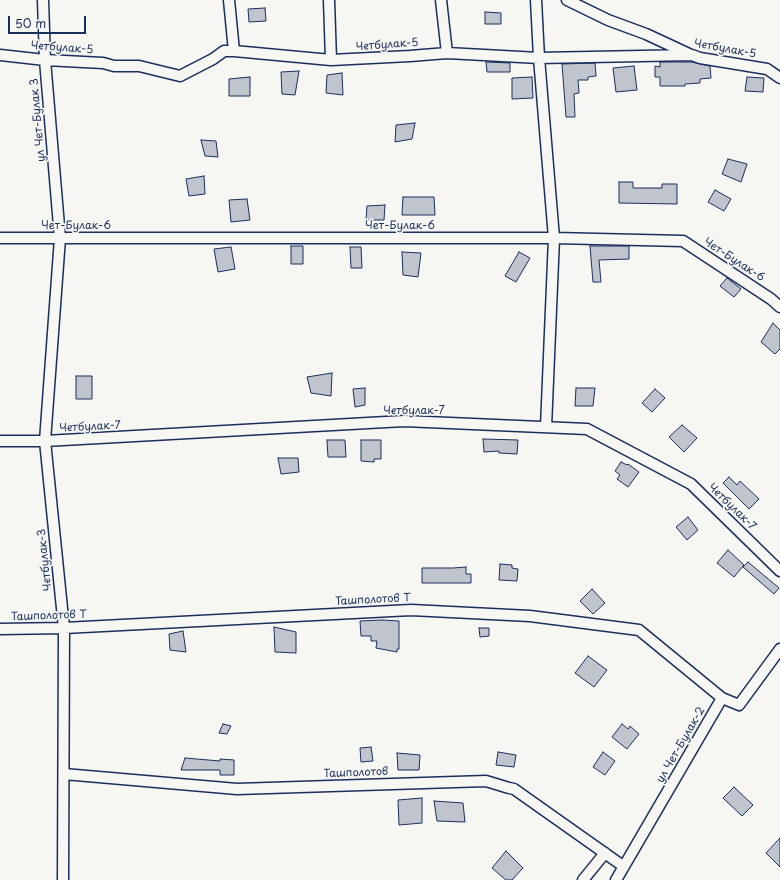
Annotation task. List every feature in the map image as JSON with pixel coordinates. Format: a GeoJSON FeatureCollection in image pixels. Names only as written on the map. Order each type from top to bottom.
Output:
{"type":"FeatureCollection","features":[{"type":"Feature","properties":{"kind":"street","name":"ул Чет-Булак 3"},"geometry":{"type":"LineString","coordinates":[[43,0],[45,60],[60,238]]}},
{"type":"Feature","properties":{"kind":"street"},"geometry":{"type":"LineString","coordinates":[[229,0],[234,50]]}},
{"type":"Feature","properties":{"kind":"street"},"geometry":{"type":"LineString","coordinates":[[329,0],[331,60]]}},
{"type":"Feature","properties":{"kind":"street"},"geometry":{"type":"LineString","coordinates":[[441,0],[447,52]]}},
{"type":"Feature","properties":{"kind":"street"},"geometry":{"type":"LineString","coordinates":[[536,0],[539,58],[554,238],[546,427]]}},
{"type":"Feature","properties":{"kind":"street"},"geometry":{"type":"LineString","coordinates":[[567,0],[608,20],[646,34],[692,55]]}},
{"type":"Feature","properties":{"kind":"street","name":"Четбулак-5"},"geometry":{"type":"LineString","coordinates":[[0,55],[45,60],[103,63],[114,66],[139,66],[180,76],[213,59],[224,51],[234,50],[331,60],[410,56],[447,52],[539,58],[692,55],[700,58],[767,69],[780,78]]}},
{"type":"Feature","properties":{"kind":"street","name":"Чет-Булак-6"},"geometry":{"type":"LineString","coordinates":[[0,238],[554,238],[683,241],[766,296],[780,307]]}},
{"type":"Feature","properties":{"kind":"street","name":"Четбулак-3"},"geometry":{"type":"LineString","coordinates":[[60,238],[45,441],[64,628],[63,880]]}},
{"type":"Feature","properties":{"kind":"street","name":"Четбулак-7"},"geometry":{"type":"LineString","coordinates":[[0,441],[45,441],[404,421],[587,429],[691,484],[780,570]]}},
{"type":"Feature","properties":{"kind":"street","name":"Ташполотов Т"},"geometry":{"type":"LineString","coordinates":[[0,629],[64,628],[411,610],[530,616],[639,630],[722,698]]}},
{"type":"Feature","properties":{"kind":"street"},"geometry":{"type":"LineString","coordinates":[[722,698],[739,706],[780,649]]}},
{"type":"Feature","properties":{"kind":"street","name":"ул Чет-Булак-2"},"geometry":{"type":"LineString","coordinates":[[616,880],[722,698]]}},
{"type":"Feature","properties":{"kind":"street","name":"Ташполотов"},"geometry":{"type":"LineString","coordinates":[[64,774],[237,789],[486,781],[514,789],[623,866]]}},
{"type":"Feature","properties":{"kind":"street"},"geometry":{"type":"LineString","coordinates":[[583,880],[605,853]]}},
{"type":"Feature","properties":{"kind":"building"},"geometry":{"type":"Polygon","coordinates":[[[265,8],[266,21],[249,22],[248,9],[265,8]]]}},
{"type":"Feature","properties":{"kind":"building"},"geometry":{"type":"Polygon","coordinates":[[[485,12],[501,13],[501,24],[485,24],[485,12]]]}},
{"type":"Feature","properties":{"kind":"building"},"geometry":{"type":"Polygon","coordinates":[[[486,62],[510,63],[510,72],[487,72],[486,62]]]}},
{"type":"Feature","properties":{"kind":"building"},"geometry":{"type":"Polygon","coordinates":[[[660,62],[691,62],[710,66],[711,78],[700,79],[700,83],[685,84],[685,86],[660,86],[660,77],[655,77],[655,66],[660,67],[660,62]]]}},
{"type":"Feature","properties":{"kind":"building"},"geometry":{"type":"Polygon","coordinates":[[[595,63],[596,76],[588,77],[588,80],[578,80],[579,93],[574,94],[575,117],[566,117],[562,64],[595,63]]]}},
{"type":"Feature","properties":{"kind":"building"},"geometry":{"type":"Polygon","coordinates":[[[634,66],[637,90],[616,92],[613,68],[634,66]]]}},
{"type":"Feature","properties":{"kind":"building"},"geometry":{"type":"Polygon","coordinates":[[[299,71],[295,95],[282,94],[281,72],[299,71]]]}},
{"type":"Feature","properties":{"kind":"building"},"geometry":{"type":"Polygon","coordinates":[[[342,73],[343,95],[326,93],[327,75],[342,73]]]}},
{"type":"Feature","properties":{"kind":"building"},"geometry":{"type":"Polygon","coordinates":[[[250,77],[250,96],[229,96],[229,79],[250,77]]]}},
{"type":"Feature","properties":{"kind":"building"},"geometry":{"type":"Polygon","coordinates":[[[532,77],[533,98],[512,99],[512,78],[532,77]]]}},
{"type":"Feature","properties":{"kind":"building"},"geometry":{"type":"Polygon","coordinates":[[[747,77],[764,78],[763,92],[745,91],[747,77]]]}},
{"type":"Feature","properties":{"kind":"building"},"geometry":{"type":"Polygon","coordinates":[[[415,123],[412,139],[395,142],[396,125],[415,123]]]}},
{"type":"Feature","properties":{"kind":"building"},"geometry":{"type":"Polygon","coordinates":[[[201,140],[216,141],[218,157],[205,156],[201,140]]]}},
{"type":"Feature","properties":{"kind":"building"},"geometry":{"type":"Polygon","coordinates":[[[728,159],[747,164],[741,182],[722,174],[728,159]]]}},
{"type":"Feature","properties":{"kind":"building"},"geometry":{"type":"Polygon","coordinates":[[[204,176],[205,194],[189,196],[186,179],[204,176]]]}},
{"type":"Feature","properties":{"kind":"building"},"geometry":{"type":"Polygon","coordinates":[[[619,182],[633,182],[633,188],[662,188],[662,184],[677,184],[677,204],[619,203],[619,182]]]}},
{"type":"Feature","properties":{"kind":"building"},"geometry":{"type":"Polygon","coordinates":[[[715,190],[731,199],[724,211],[708,202],[715,190]]]}},
{"type":"Feature","properties":{"kind":"building"},"geometry":{"type":"Polygon","coordinates":[[[403,197],[434,197],[435,215],[402,215],[403,197]]]}},
{"type":"Feature","properties":{"kind":"building"},"geometry":{"type":"Polygon","coordinates":[[[247,199],[250,220],[231,222],[229,200],[247,199]]]}},
{"type":"Feature","properties":{"kind":"building"},"geometry":{"type":"Polygon","coordinates":[[[385,205],[384,220],[366,220],[367,206],[385,205]]]}},
{"type":"Feature","properties":{"kind":"building"},"geometry":{"type":"Polygon","coordinates":[[[291,246],[303,246],[303,264],[291,264],[291,246]]]}},
{"type":"Feature","properties":{"kind":"building"},"geometry":{"type":"Polygon","coordinates":[[[590,246],[629,246],[629,259],[599,260],[601,282],[593,282],[590,246]]]}},
{"type":"Feature","properties":{"kind":"building"},"geometry":{"type":"Polygon","coordinates":[[[231,247],[235,269],[218,272],[214,249],[231,247]]]}},
{"type":"Feature","properties":{"kind":"building"},"geometry":{"type":"Polygon","coordinates":[[[350,247],[361,247],[362,268],[351,268],[350,247]]]}},
{"type":"Feature","properties":{"kind":"building"},"geometry":{"type":"Polygon","coordinates":[[[402,252],[421,253],[418,277],[403,275],[402,252]]]}},
{"type":"Feature","properties":{"kind":"building"},"geometry":{"type":"Polygon","coordinates":[[[519,252],[530,258],[516,282],[505,276],[519,252]]]}},
{"type":"Feature","properties":{"kind":"building"},"geometry":{"type":"Polygon","coordinates":[[[727,278],[741,289],[734,297],[720,286],[727,278]]]}},
{"type":"Feature","properties":{"kind":"building"},"geometry":{"type":"Polygon","coordinates":[[[773,323],[780,330],[780,349],[775,354],[761,342],[773,323]]]}},
{"type":"Feature","properties":{"kind":"building"},"geometry":{"type":"Polygon","coordinates":[[[332,373],[331,396],[311,393],[307,377],[332,373]]]}},
{"type":"Feature","properties":{"kind":"building"},"geometry":{"type":"Polygon","coordinates":[[[76,376],[92,376],[92,399],[76,399],[76,376]]]}},
{"type":"Feature","properties":{"kind":"building"},"geometry":{"type":"Polygon","coordinates":[[[365,388],[365,405],[355,407],[353,389],[365,388]]]}},
{"type":"Feature","properties":{"kind":"building"},"geometry":{"type":"Polygon","coordinates":[[[576,388],[595,388],[593,406],[575,406],[576,388]]]}},
{"type":"Feature","properties":{"kind":"building"},"geometry":{"type":"Polygon","coordinates":[[[655,389],[665,398],[652,412],[642,403],[655,389]]]}},
{"type":"Feature","properties":{"kind":"building"},"geometry":{"type":"Polygon","coordinates":[[[682,425],[697,438],[684,452],[669,437],[682,425]]]}},
{"type":"Feature","properties":{"kind":"building"},"geometry":{"type":"Polygon","coordinates":[[[483,439],[518,440],[517,454],[499,453],[499,451],[484,452],[483,439]]]}},
{"type":"Feature","properties":{"kind":"building"},"geometry":{"type":"Polygon","coordinates":[[[327,440],[345,440],[346,457],[328,457],[327,440]]]}},
{"type":"Feature","properties":{"kind":"building"},"geometry":{"type":"Polygon","coordinates":[[[361,440],[381,440],[381,459],[374,459],[374,462],[361,461],[361,440]]]}},
{"type":"Feature","properties":{"kind":"building"},"geometry":{"type":"Polygon","coordinates":[[[278,458],[298,458],[299,472],[281,474],[278,458]]]}},
{"type":"Feature","properties":{"kind":"building"},"geometry":{"type":"Polygon","coordinates":[[[621,462],[627,465],[628,464],[639,472],[628,487],[617,479],[620,475],[615,471],[621,462]]]}},
{"type":"Feature","properties":{"kind":"building"},"geometry":{"type":"Polygon","coordinates":[[[729,477],[737,485],[740,481],[759,499],[749,509],[723,483],[729,477]]]}},
{"type":"Feature","properties":{"kind":"building"},"geometry":{"type":"Polygon","coordinates":[[[688,517],[698,530],[687,540],[676,527],[688,517]]]}},
{"type":"Feature","properties":{"kind":"building"},"geometry":{"type":"Polygon","coordinates":[[[728,550],[744,565],[734,577],[717,563],[728,550]]]}},
{"type":"Feature","properties":{"kind":"building"},"geometry":{"type":"Polygon","coordinates":[[[748,562],[779,588],[774,594],[743,567],[748,562]]]}},
{"type":"Feature","properties":{"kind":"building"},"geometry":{"type":"Polygon","coordinates":[[[500,564],[512,565],[512,568],[518,569],[517,581],[499,580],[500,564]]]}},
{"type":"Feature","properties":{"kind":"building"},"geometry":{"type":"Polygon","coordinates":[[[466,567],[466,574],[471,574],[471,583],[422,583],[422,568],[466,567]]]}},
{"type":"Feature","properties":{"kind":"building"},"geometry":{"type":"Polygon","coordinates":[[[592,589],[605,603],[593,614],[580,601],[592,589]]]}},
{"type":"Feature","properties":{"kind":"building"},"geometry":{"type":"Polygon","coordinates":[[[360,621],[399,621],[399,649],[397,649],[397,652],[376,648],[377,641],[371,641],[371,636],[361,636],[360,621]]]}},
{"type":"Feature","properties":{"kind":"building"},"geometry":{"type":"Polygon","coordinates":[[[274,627],[296,632],[296,653],[275,652],[274,627]]]}},
{"type":"Feature","properties":{"kind":"building"},"geometry":{"type":"Polygon","coordinates":[[[479,628],[489,628],[489,636],[480,637],[479,628]]]}},
{"type":"Feature","properties":{"kind":"building"},"geometry":{"type":"Polygon","coordinates":[[[183,631],[186,652],[170,650],[169,634],[183,631]]]}},
{"type":"Feature","properties":{"kind":"building"},"geometry":{"type":"Polygon","coordinates":[[[588,656],[607,670],[594,687],[575,673],[588,656]]]}},
{"type":"Feature","properties":{"kind":"building"},"geometry":{"type":"Polygon","coordinates":[[[223,724],[231,726],[227,734],[219,733],[223,724]]]}},
{"type":"Feature","properties":{"kind":"building"},"geometry":{"type":"Polygon","coordinates":[[[622,724],[628,729],[630,726],[639,734],[627,749],[612,737],[622,724]]]}},
{"type":"Feature","properties":{"kind":"building"},"geometry":{"type":"Polygon","coordinates":[[[371,747],[373,761],[361,762],[360,748],[371,747]]]}},
{"type":"Feature","properties":{"kind":"building"},"geometry":{"type":"Polygon","coordinates":[[[498,752],[516,755],[514,767],[496,765],[498,752]]]}},
{"type":"Feature","properties":{"kind":"building"},"geometry":{"type":"Polygon","coordinates":[[[603,752],[615,761],[605,775],[593,767],[603,752]]]}},
{"type":"Feature","properties":{"kind":"building"},"geometry":{"type":"Polygon","coordinates":[[[397,753],[420,755],[419,770],[398,770],[397,753]]]}},
{"type":"Feature","properties":{"kind":"building"},"geometry":{"type":"Polygon","coordinates":[[[185,758],[220,761],[220,759],[234,760],[234,775],[220,775],[220,770],[181,770],[185,758]]]}},
{"type":"Feature","properties":{"kind":"building"},"geometry":{"type":"Polygon","coordinates":[[[734,787],[753,805],[742,816],[723,798],[734,787]]]}},
{"type":"Feature","properties":{"kind":"building"},"geometry":{"type":"Polygon","coordinates":[[[422,798],[422,823],[399,825],[398,800],[422,798]]]}},
{"type":"Feature","properties":{"kind":"building"},"geometry":{"type":"Polygon","coordinates":[[[434,801],[463,803],[465,822],[437,821],[434,801]]]}},
{"type":"Feature","properties":{"kind":"building"},"geometry":{"type":"Polygon","coordinates":[[[780,838],[780,867],[766,853],[780,838]]]}},
{"type":"Feature","properties":{"kind":"building"},"geometry":{"type":"Polygon","coordinates":[[[506,851],[523,868],[512,880],[506,880],[492,868],[506,851]]]}}]}
